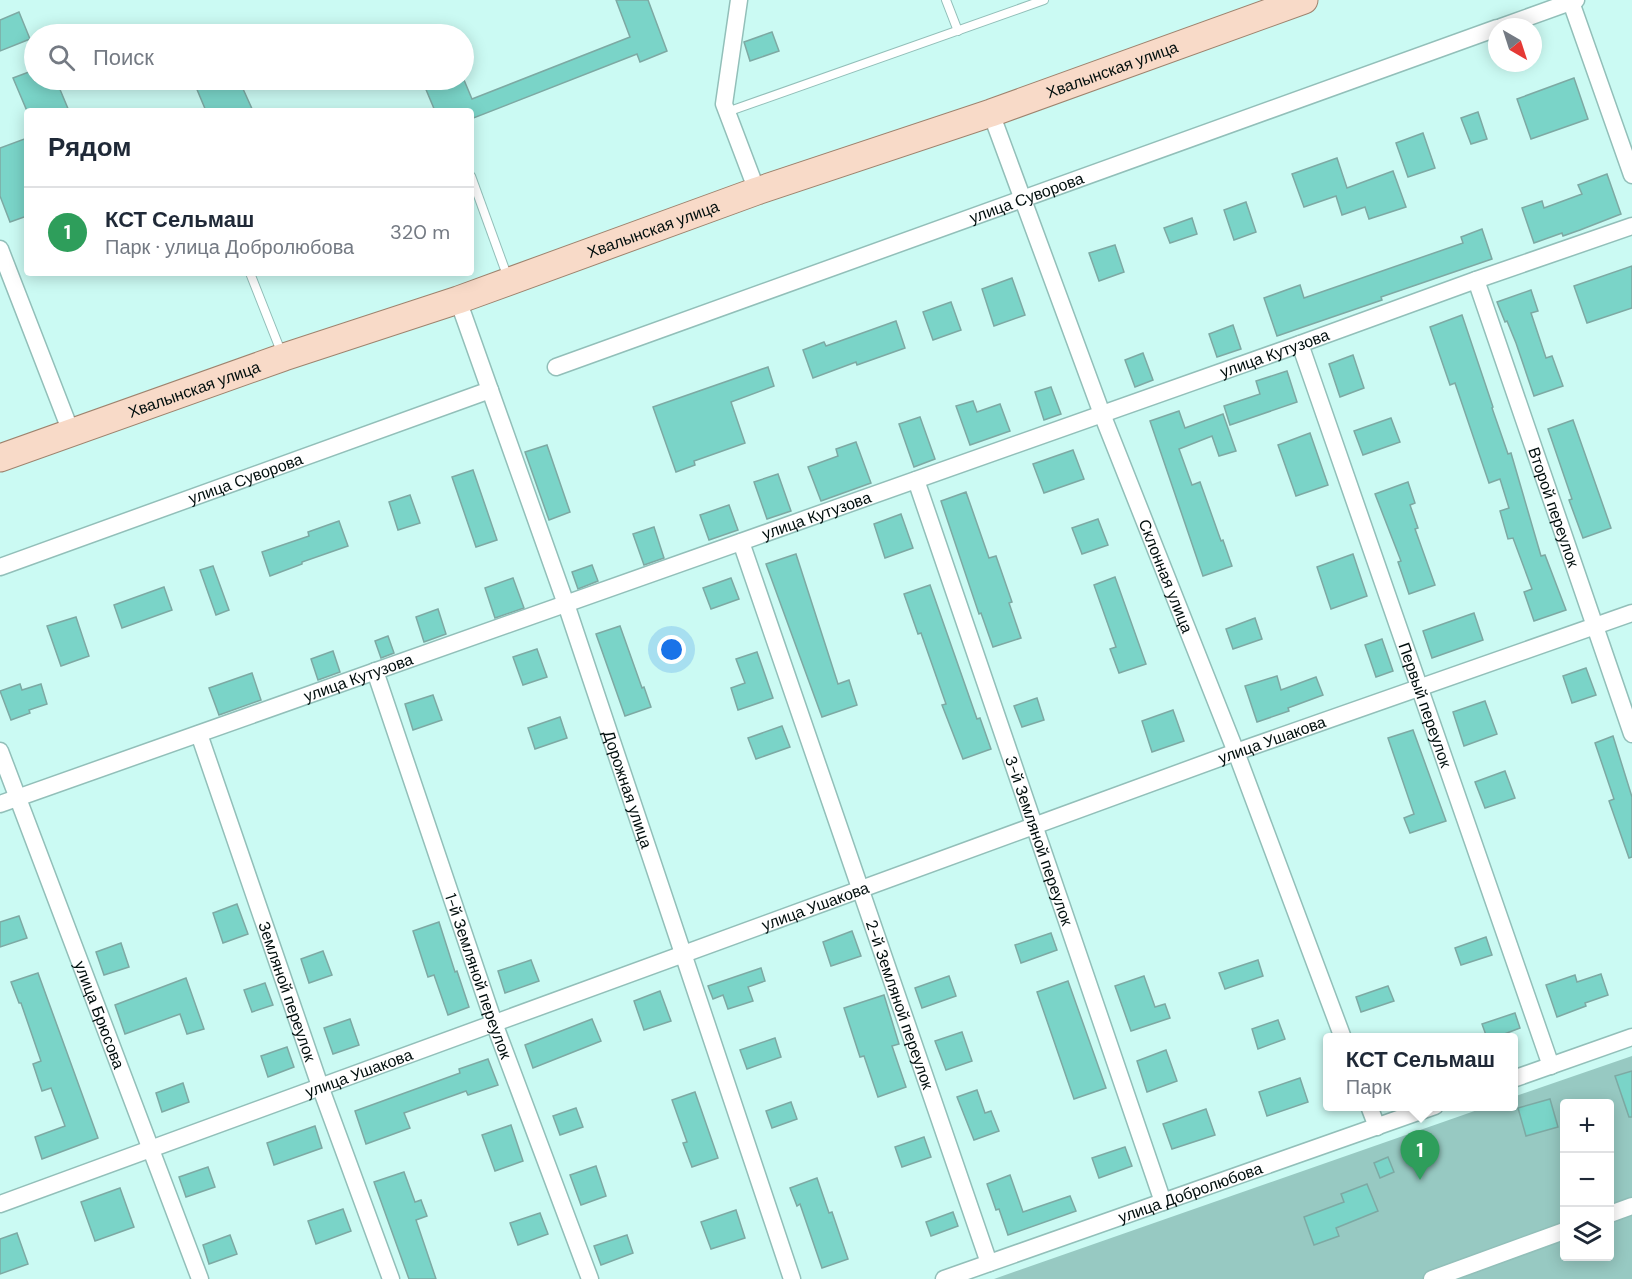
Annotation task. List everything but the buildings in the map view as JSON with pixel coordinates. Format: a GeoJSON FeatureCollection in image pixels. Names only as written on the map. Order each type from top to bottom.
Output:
{"type":"FeatureCollection","features":[{"type":"Feature","properties":{"kind":"main road","name":"Хвалынская улица"},"geometry":{"type":"LineString","coordinates":[[0,458],[284,357],[458,300],[757,191],[991,113],[1304,0]]}},
{"type":"Feature","properties":{"kind":"street"},"geometry":{"type":"LineString","coordinates":[[740,0],[724,104],[757,191]]}},
{"type":"Feature","properties":{"kind":"street"},"geometry":{"type":"LineString","coordinates":[[1573,1],[1632,176]]}},
{"type":"Feature","properties":{"kind":"street","name":"улица Суворова"},"geometry":{"type":"LineString","coordinates":[[1526,18],[1573,1]]}},
{"type":"Feature","properties":{"kind":"street","name":"улица Суворова"},"geometry":{"type":"LineString","coordinates":[[556,367],[1488,32]]}},
{"type":"Feature","properties":{"kind":"street","name":"Склонная улица"},"geometry":{"type":"LineString","coordinates":[[991,113],[1102,414],[1236,752],[1341,1033]]}},
{"type":"Feature","properties":{"kind":"street","name":"улица Кутузова"},"geometry":{"type":"LineString","coordinates":[[0,804],[1632,226]]}},
{"type":"Feature","properties":{"kind":"street"},"geometry":{"type":"LineString","coordinates":[[0,249],[71,432]]}},
{"type":"Feature","properties":{"kind":"street","name":"Второй переулок"},"geometry":{"type":"LineString","coordinates":[[1476,280],[1632,734]]}},
{"type":"Feature","properties":{"kind":"street","name":"Дорожная улица"},"geometry":{"type":"LineString","coordinates":[[458,300],[566,604],[792,1279]]}},
{"type":"Feature","properties":{"kind":"street","name":"Первый переулок"},"geometry":{"type":"LineString","coordinates":[[1300,344],[1551,1066]]}},
{"type":"Feature","properties":{"kind":"street","name":"улица Суворова"},"geometry":{"type":"LineString","coordinates":[[0,567],[490,390]]}},
{"type":"Feature","properties":{"kind":"street","name":"3-й Земляной переулок"},"geometry":{"type":"LineString","coordinates":[[916,480],[1163,1202]]}},
{"type":"Feature","properties":{"kind":"street","name":"2-й Земляной переулок"},"geometry":{"type":"LineString","coordinates":[[741,542],[989,1263]]}},
{"type":"Feature","properties":{"kind":"street","name":"улица Ушакова"},"geometry":{"type":"LineString","coordinates":[[0,1204],[1236,752],[1632,613]]}},
{"type":"Feature","properties":{"kind":"street","name":"1-й Земляной переулок"},"geometry":{"type":"LineString","coordinates":[[375,671],[494,1023],[590,1279]]}},
{"type":"Feature","properties":{"kind":"street","name":"Земляной переулок"},"geometry":{"type":"LineString","coordinates":[[199,734],[320,1086],[391,1279]]}},
{"type":"Feature","properties":{"kind":"street","name":"улица Брюсова"},"geometry":{"type":"LineString","coordinates":[[0,751],[200,1279]]}},
{"type":"Feature","properties":{"kind":"street"},"geometry":{"type":"LineString","coordinates":[[1518,1077],[1632,1037]]}},
{"type":"Feature","properties":{"kind":"street"},"geometry":{"type":"LineString","coordinates":[[1371,1111],[1377,1127]]}},
{"type":"Feature","properties":{"kind":"street","name":"улица Добролюбова"},"geometry":{"type":"LineString","coordinates":[[944,1279],[1423,1111]]}},
{"type":"Feature","properties":{"kind":"street"},"geometry":{"type":"LineString","coordinates":[[1614,1213],[1632,1206]]}},
{"type":"Feature","properties":{"kind":"street"},"geometry":{"type":"LineString","coordinates":[[1432,1279],[1560,1232]]}},
{"type":"Feature","properties":{"kind":"lane"},"geometry":{"type":"LineString","coordinates":[[946,0],[957,31]]}},
{"type":"Feature","properties":{"kind":"lane"},"geometry":{"type":"LineString","coordinates":[[727,112],[1044,0]]}},
{"type":"Feature","properties":{"kind":"lane"},"geometry":{"type":"LineString","coordinates":[[474,184],[509,281]]}},
{"type":"Feature","properties":{"kind":"lane"},"geometry":{"type":"LineString","coordinates":[[251,276],[284,357]]}},
{"type":"Feature","properties":{"kind":"shaded area"},"geometry":{"type":"Polygon","coordinates":[[[1632,1056],[1632,1279],[994,1279],[1475,1111],[1518,1111],[1518,1095],[1632,1056]]]}},
{"type":"Feature","properties":{"kind":"place","name":"КСТ Сельмаш"},"geometry":{"type":"Point","coordinates":[1420,1180]}}]}
